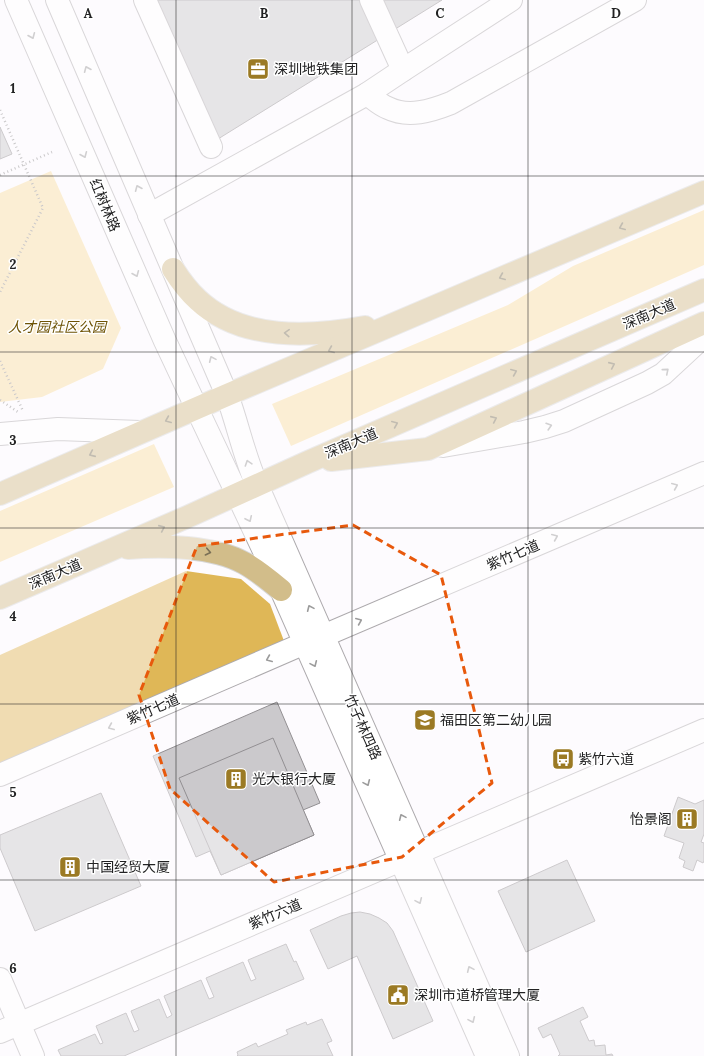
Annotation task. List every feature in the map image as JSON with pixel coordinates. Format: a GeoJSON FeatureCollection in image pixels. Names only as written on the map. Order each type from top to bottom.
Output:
{"type":"FeatureCollection","features":[{"type":"Feature","properties":{"kind":"main road"},"geometry":{"type":"LineString","coordinates":[[658,212],[704,184]]}},
{"type":"Feature","properties":{"kind":"main road"},"geometry":{"type":"LineString","coordinates":[[0,494],[140,432],[704,192]]}},
{"type":"Feature","properties":{"kind":"main road"},"geometry":{"type":"LineString","coordinates":[[173,269],[194,296],[219,315],[242,326],[270,332],[304,334],[344,331],[368,326],[435,306]]}},
{"type":"Feature","properties":{"kind":"main road","name":"深南大道"},"geometry":{"type":"LineString","coordinates":[[0,598],[704,290]]}},
{"type":"Feature","properties":{"kind":"main road"},"geometry":{"type":"LineString","coordinates":[[308,462],[428,449],[704,324]]}},
{"type":"Feature","properties":{"kind":"main road"},"geometry":{"type":"LineString","coordinates":[[113,549],[148,546],[178,547],[203,550],[225,555],[242,562],[259,572],[281,590]]}},
{"type":"Feature","properties":{"kind":"street","name":"红树林路"},"geometry":{"type":"LineString","coordinates":[[16,0],[165,341],[196,408]]}},
{"type":"Feature","properties":{"kind":"street"},"geometry":{"type":"LineString","coordinates":[[57,0],[228,395]]}},
{"type":"Feature","properties":{"kind":"street"},"geometry":{"type":"LineString","coordinates":[[145,0],[211,147]]}},
{"type":"Feature","properties":{"kind":"street"},"geometry":{"type":"LineString","coordinates":[[371,0],[403,70]]}},
{"type":"Feature","properties":{"kind":"street"},"geometry":{"type":"LineString","coordinates":[[149,215],[367,94],[511,0]]}},
{"type":"Feature","properties":{"kind":"street"},"geometry":{"type":"LineString","coordinates":[[367,94],[388,108],[403,113],[434,110],[451,103],[627,2]]}},
{"type":"Feature","properties":{"kind":"street"},"geometry":{"type":"LineString","coordinates":[[428,449],[524,432],[564,421],[647,384],[663,374],[704,336]]}},
{"type":"Feature","properties":{"kind":"street","name":"竹子林四路"},"geometry":{"type":"LineString","coordinates":[[228,395],[248,463],[247,490],[281,590],[314,640]]}},
{"type":"Feature","properties":{"kind":"street","name":"竹子林四路"},"geometry":{"type":"LineString","coordinates":[[196,408],[247,490],[409,856],[487,1056]]}},
{"type":"Feature","properties":{"kind":"street"},"geometry":{"type":"LineString","coordinates":[[0,434],[58,429],[140,432]]}},
{"type":"Feature","properties":{"kind":"street"},"geometry":{"type":"LineString","coordinates":[[0,445],[33,431]]}},
{"type":"Feature","properties":{"kind":"street","name":"紫竹七道"},"geometry":{"type":"LineString","coordinates":[[0,775],[704,473]]}},
{"type":"Feature","properties":{"kind":"street","name":"紫竹六道"},"geometry":{"type":"LineString","coordinates":[[10,1028],[704,730]]}},
{"type":"Feature","properties":{"kind":"street","name":"竹子林四路"},"geometry":{"type":"LineString","coordinates":[[409,856],[508,1056]]}},
{"type":"Feature","properties":{"kind":"street"},"geometry":{"type":"LineString","coordinates":[[0,979],[10,1028],[33,1056]]}},
{"type":"Feature","properties":{"kind":"path"},"geometry":{"type":"LineString","coordinates":[[0,110],[43,208],[0,292]]}},
{"type":"Feature","properties":{"kind":"path"},"geometry":{"type":"LineString","coordinates":[[0,175],[52,152]]}},
{"type":"Feature","properties":{"kind":"path"},"geometry":{"type":"LineString","coordinates":[[0,361],[23,412]]}},
{"type":"Feature","properties":{"kind":"path"},"geometry":{"type":"LineString","coordinates":[[0,400],[18,412]]}},
{"type":"Feature","properties":{"kind":"highlighted area"},"geometry":{"type":"Polygon","coordinates":[[[353,525],[441,575],[492,783],[402,857],[274,882],[170,789],[139,695],[197,546],[353,525]]]}},
{"type":"Feature","properties":{"kind":"green space","name":"人才园社区公园"},"geometry":{"type":"Polygon","coordinates":[[[51,171],[121,328],[103,369],[42,397],[0,402],[0,193],[51,171]]]}},
{"type":"Feature","properties":{"kind":"green space"},"geometry":{"type":"Polygon","coordinates":[[[704,210],[704,265],[291,446],[272,404],[508,305],[573,266],[704,210]]]}},
{"type":"Feature","properties":{"kind":"green space"},"geometry":{"type":"Polygon","coordinates":[[[154,444],[174,487],[0,562],[0,511],[154,444]]]}},
{"type":"Feature","properties":{"kind":"shaded area"},"geometry":{"type":"Polygon","coordinates":[[[186,571],[241,579],[270,604],[284,641],[0,764],[0,655],[186,571]]]}},
{"type":"Feature","properties":{"kind":"building","name":"深圳地铁集团"},"geometry":{"type":"Polygon","coordinates":[[[155,0],[442,0],[218,139],[155,0]]]}},
{"type":"Feature","properties":{"kind":"building"},"geometry":{"type":"Polygon","coordinates":[[[0,127],[12,154],[0,159],[0,127]]]}},
{"type":"Feature","properties":{"kind":"building","name":"光大银行大厦"},"geometry":{"type":"Polygon","coordinates":[[[277,702],[320,803],[303,810],[314,835],[221,875],[210,851],[196,857],[153,756],[277,702]]]}},
{"type":"Feature","properties":{"kind":"building","name":"光大银行大厦"},"geometry":{"type":"Polygon","coordinates":[[[273,738],[314,835],[221,875],[179,778],[273,738]]]}},
{"type":"Feature","properties":{"kind":"building","name":"中国经贸大厦"},"geometry":{"type":"Polygon","coordinates":[[[101,793],[141,886],[35,931],[0,848],[0,835],[101,793]]]}},
{"type":"Feature","properties":{"kind":"building","name":"怡景阁"},"geometry":{"type":"Polygon","coordinates":[[[678,797],[695,804],[704,800],[704,834],[701,842],[704,843],[704,861],[703,863],[697,860],[693,871],[683,867],[685,861],[679,858],[684,843],[664,836],[678,797]]]}},
{"type":"Feature","properties":{"kind":"building"},"geometry":{"type":"Polygon","coordinates":[[[567,860],[595,921],[526,952],[498,891],[567,860]]]}},
{"type":"Feature","properties":{"kind":"building","name":"深圳市道桥管理大厦"},"geometry":{"type":"Polygon","coordinates":[[[360,912],[379,918],[387,923],[393,931],[433,1021],[393,1039],[357,956],[328,969],[310,930],[341,916],[360,912]]]}},
{"type":"Feature","properties":{"kind":"building"},"geometry":{"type":"Polygon","coordinates":[[[286,944],[304,979],[124,1056],[61,1056],[58,1050],[95,1034],[100,1044],[103,1043],[96,1026],[126,1013],[134,1032],[139,1030],[131,1011],[159,999],[167,1018],[172,1015],[164,996],[201,980],[209,999],[214,997],[206,978],[243,962],[251,981],[256,979],[248,960],[286,944]]]}},
{"type":"Feature","properties":{"kind":"building"},"geometry":{"type":"Polygon","coordinates":[[[583,1007],[588,1017],[580,1021],[589,1041],[594,1040],[595,1046],[605,1045],[606,1055],[612,1054],[613,1056],[558,1056],[560,1054],[551,1034],[543,1038],[538,1028],[583,1007]]]}},
{"type":"Feature","properties":{"kind":"building"},"geometry":{"type":"Polygon","coordinates":[[[322,1019],[332,1041],[327,1043],[333,1056],[237,1056],[237,1052],[256,1043],[258,1047],[288,1034],[286,1030],[306,1022],[307,1025],[322,1019]]]}},
{"type":"Feature","properties":{"kind":"place","name":"深圳地铁集团"},"geometry":{"type":"Point","coordinates":[258,69]}},
{"type":"Feature","properties":{"kind":"place","name":"福田区第二幼儿园"},"geometry":{"type":"Point","coordinates":[425,720]}},
{"type":"Feature","properties":{"kind":"place","name":"紫竹六道"},"geometry":{"type":"Point","coordinates":[563,759]}},
{"type":"Feature","properties":{"kind":"place","name":"光大银行大厦"},"geometry":{"type":"Point","coordinates":[236,779]}},
{"type":"Feature","properties":{"kind":"place","name":"怡景阁"},"geometry":{"type":"Point","coordinates":[687,819]}},
{"type":"Feature","properties":{"kind":"place","name":"中国经贸大厦"},"geometry":{"type":"Point","coordinates":[70,867]}},
{"type":"Feature","properties":{"kind":"place","name":"深圳市道桥管理大厦"},"geometry":{"type":"Point","coordinates":[398,995]}}]}
